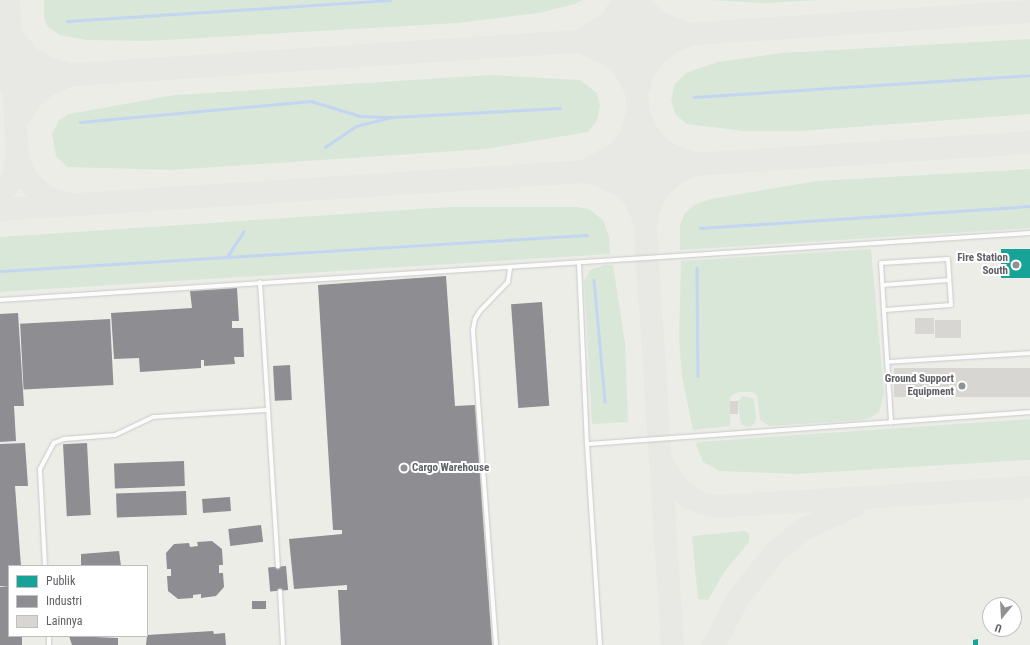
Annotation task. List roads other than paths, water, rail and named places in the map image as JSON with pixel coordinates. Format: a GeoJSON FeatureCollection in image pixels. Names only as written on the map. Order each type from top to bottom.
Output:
{"type":"FeatureCollection","features":[{"type":"Feature","properties":{"kind":"lane"},"geometry":{"type":"LineString","coordinates":[[0,300],[1030,233]]}},
{"type":"Feature","properties":{"kind":"lane"},"geometry":{"type":"LineString","coordinates":[[885,310],[951,305],[948,259],[881,264],[891,423]]}},
{"type":"Feature","properties":{"kind":"lane"},"geometry":{"type":"LineString","coordinates":[[579,263],[587,444],[600,645]]}},
{"type":"Feature","properties":{"kind":"lane"},"geometry":{"type":"LineString","coordinates":[[496,645],[474,330],[475,319],[480,311],[508,282],[510,266]]}},
{"type":"Feature","properties":{"kind":"lane"},"geometry":{"type":"LineString","coordinates":[[883,285],[949,280]]}},
{"type":"Feature","properties":{"kind":"lane"},"geometry":{"type":"LineString","coordinates":[[260,282],[278,566]]}},
{"type":"Feature","properties":{"kind":"lane"},"geometry":{"type":"LineString","coordinates":[[887,362],[1030,353]]}},
{"type":"Feature","properties":{"kind":"lane"},"geometry":{"type":"LineString","coordinates":[[45,565],[40,469],[54,443],[64,439],[115,435],[153,417],[268,410]]}},
{"type":"Feature","properties":{"kind":"lane"},"geometry":{"type":"LineString","coordinates":[[587,444],[1030,412]]}},
{"type":"Feature","properties":{"kind":"lane"},"geometry":{"type":"LineString","coordinates":[[280,591],[283,645]]}},
{"type":"Feature","properties":{"kind":"waterway"},"geometry":{"type":"LineString","coordinates":[[67,21],[390,0]]}},
{"type":"Feature","properties":{"kind":"waterway"},"geometry":{"type":"LineString","coordinates":[[694,97],[1030,75]]}},
{"type":"Feature","properties":{"kind":"waterway"},"geometry":{"type":"LineString","coordinates":[[80,122],[311,101],[360,116],[393,117]]}},
{"type":"Feature","properties":{"kind":"waterway"},"geometry":{"type":"LineString","coordinates":[[393,117],[560,108]]}},
{"type":"Feature","properties":{"kind":"waterway"},"geometry":{"type":"LineString","coordinates":[[325,147],[356,126],[388,118]]}},
{"type":"Feature","properties":{"kind":"waterway"},"geometry":{"type":"LineString","coordinates":[[700,228],[1030,206]]}},
{"type":"Feature","properties":{"kind":"waterway"},"geometry":{"type":"LineString","coordinates":[[227,257],[243,232]]}},
{"type":"Feature","properties":{"kind":"waterway"},"geometry":{"type":"LineString","coordinates":[[0,271],[587,235]]}},
{"type":"Feature","properties":{"kind":"waterway"},"geometry":{"type":"LineString","coordinates":[[697,268],[698,376]]}},
{"type":"Feature","properties":{"kind":"waterway"},"geometry":{"type":"LineString","coordinates":[[594,280],[605,402]]}},
{"type":"Feature","properties":{"kind":"place","name":"Fire Station South"},"geometry":{"type":"Point","coordinates":[1016,265]}},
{"type":"Feature","properties":{"kind":"place","name":"Ground Support Equipment"},"geometry":{"type":"Point","coordinates":[962,386]}},
{"type":"Feature","properties":{"kind":"place","name":"Cargo Warehouse"},"geometry":{"type":"Point","coordinates":[404,468]}}]}
